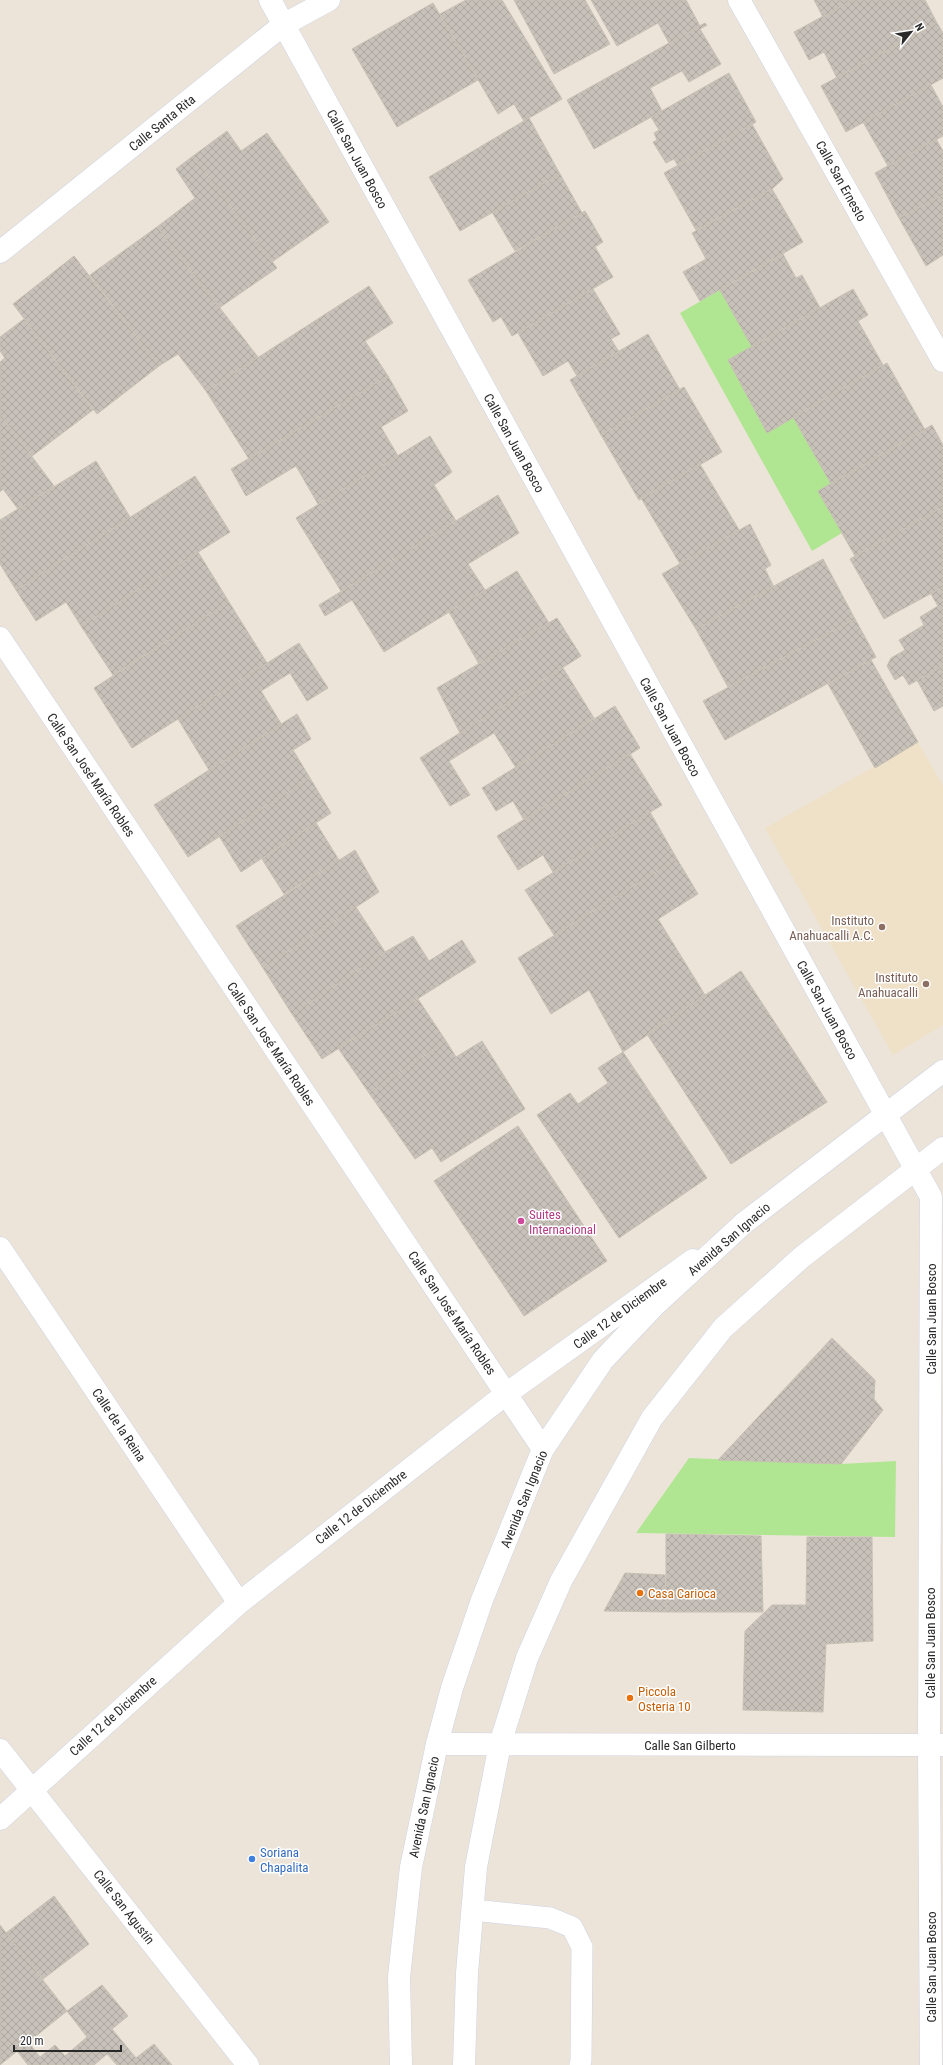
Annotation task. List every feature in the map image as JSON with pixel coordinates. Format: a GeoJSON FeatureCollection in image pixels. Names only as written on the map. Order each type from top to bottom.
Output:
{"type":"FeatureCollection","features":[{"type":"Feature","properties":{"kind":"street","name":"Calle San Juan Bosco"},"geometry":{"type":"LineString","coordinates":[[270,0],[931,1197],[936,1745],[931,2065]]}},
{"type":"Feature","properties":{"kind":"street","name":"Calle Santa Rita"},"geometry":{"type":"LineString","coordinates":[[0,252],[284,25],[329,0]]}},
{"type":"Feature","properties":{"kind":"street","name":"Calle San Ernesto"},"geometry":{"type":"LineString","coordinates":[[739,0],[943,361]]}},
{"type":"Feature","properties":{"kind":"street","name":"Calle San José María Robles"},"geometry":{"type":"LineString","coordinates":[[0,638],[543,1449]]}},
{"type":"Feature","properties":{"kind":"street","name":"Avenida San Ignacio"},"geometry":{"type":"LineString","coordinates":[[401,2065],[399,1977],[411,1867],[437,1744],[452,1688],[482,1600],[543,1449],[603,1360],[654,1306],[744,1223],[943,1071]]}},
{"type":"Feature","properties":{"kind":"street"},"geometry":{"type":"LineString","coordinates":[[464,2065],[467,1973],[476,1867],[500,1744],[527,1658],[561,1581],[652,1418],[723,1328],[802,1257],[943,1148]]}},
{"type":"Feature","properties":{"kind":"street","name":"Calle 12 de Diciembre"},"geometry":{"type":"LineString","coordinates":[[0,1819],[31,1789],[239,1603],[506,1394],[744,1223]]}},
{"type":"Feature","properties":{"kind":"street","name":"Calle de la Reina"},"geometry":{"type":"LineString","coordinates":[[0,1248],[239,1603]]}},
{"type":"Feature","properties":{"kind":"street","name":"Calle San Gilberto"},"geometry":{"type":"LineString","coordinates":[[437,1744],[936,1745]]}},
{"type":"Feature","properties":{"kind":"street","name":"Calle San Agustín"},"geometry":{"type":"LineString","coordinates":[[0,1750],[248,2065]]}},
{"type":"Feature","properties":{"kind":"lane"},"geometry":{"type":"LineString","coordinates":[[473,1910],[550,1918],[572,1927],[582,1947],[580,2065]]}},
{"type":"Feature","properties":{"kind":"shaded area","name":"Instituto Anahuacalli A.C."},"geometry":{"type":"Polygon","coordinates":[[[918,742],[943,786],[943,1025],[893,1055],[765,828],[918,742]]]}},
{"type":"Feature","properties":{"kind":"green space"},"geometry":{"type":"Polygon","coordinates":[[[720,290],[752,347],[728,360],[767,433],[793,417],[831,484],[819,491],[842,533],[812,551],[680,313],[720,290]]]}},
{"type":"Feature","properties":{"kind":"green space"},"geometry":{"type":"Polygon","coordinates":[[[689,1458],[841,1464],[896,1461],[895,1537],[636,1533],[689,1458]]]}},
{"type":"Feature","properties":{"kind":"building"},"geometry":{"type":"Polygon","coordinates":[[[466,0],[502,0],[562,99],[524,121],[514,104],[498,114],[440,14],[466,0]]]}},
{"type":"Feature","properties":{"kind":"building"},"geometry":{"type":"Polygon","coordinates":[[[514,0],[585,0],[610,44],[554,74],[514,0]]]}},
{"type":"Feature","properties":{"kind":"building"},"geometry":{"type":"Polygon","coordinates":[[[591,0],[686,0],[700,26],[669,43],[658,23],[617,46],[591,0]]]}},
{"type":"Feature","properties":{"kind":"building"},"geometry":{"type":"Polygon","coordinates":[[[814,0],[853,0],[823,17],[814,0]]]}},
{"type":"Feature","properties":{"kind":"building"},"geometry":{"type":"Polygon","coordinates":[[[853,0],[925,0],[937,23],[837,78],[824,52],[809,60],[794,32],[853,0]]]}},
{"type":"Feature","properties":{"kind":"building"},"geometry":{"type":"Polygon","coordinates":[[[433,3],[478,80],[397,127],[352,49],[433,3]]]}},
{"type":"Feature","properties":{"kind":"building"},"geometry":{"type":"Polygon","coordinates":[[[705,23],[707,25],[700,29],[721,64],[689,82],[682,71],[650,88],[662,111],[594,149],[567,100],[705,23]]]}},
{"type":"Feature","properties":{"kind":"building"},"geometry":{"type":"Polygon","coordinates":[[[937,23],[943,33],[943,78],[846,132],[821,86],[937,23]]]}},
{"type":"Feature","properties":{"kind":"building"},"geometry":{"type":"Polygon","coordinates":[[[729,73],[756,122],[678,166],[674,159],[666,163],[653,142],[657,140],[654,133],[659,130],[651,117],[729,73]]]}},
{"type":"Feature","properties":{"kind":"building"},"geometry":{"type":"Polygon","coordinates":[[[931,85],[943,107],[943,136],[888,166],[863,122],[931,85]]]}},
{"type":"Feature","properties":{"kind":"building"},"geometry":{"type":"Polygon","coordinates":[[[529,118],[560,174],[460,231],[429,177],[529,118]]]}},
{"type":"Feature","properties":{"kind":"building"},"geometry":{"type":"Polygon","coordinates":[[[752,124],[783,179],[772,189],[696,230],[664,173],[752,124]]]}},
{"type":"Feature","properties":{"kind":"building"},"geometry":{"type":"Polygon","coordinates":[[[227,131],[241,151],[267,133],[329,222],[272,262],[193,156],[227,131]]]}},
{"type":"Feature","properties":{"kind":"building"},"geometry":{"type":"Polygon","coordinates":[[[936,139],[943,151],[943,195],[899,218],[875,173],[936,139]]]}},
{"type":"Feature","properties":{"kind":"building"},"geometry":{"type":"Polygon","coordinates":[[[193,156],[277,268],[219,308],[157,227],[195,198],[176,169],[193,156]]]}},
{"type":"Feature","properties":{"kind":"building"},"geometry":{"type":"Polygon","coordinates":[[[560,174],[582,213],[515,251],[492,212],[560,174]]]}},
{"type":"Feature","properties":{"kind":"building"},"geometry":{"type":"Polygon","coordinates":[[[772,189],[803,242],[700,301],[683,272],[706,259],[692,233],[772,189]]]}},
{"type":"Feature","properties":{"kind":"building"},"geometry":{"type":"Polygon","coordinates":[[[943,195],[943,255],[926,266],[899,218],[943,195]]]}},
{"type":"Feature","properties":{"kind":"building"},"geometry":{"type":"Polygon","coordinates":[[[585,211],[603,242],[595,247],[613,277],[512,336],[501,317],[493,322],[468,280],[585,211]]]}},
{"type":"Feature","properties":{"kind":"building"},"geometry":{"type":"Polygon","coordinates":[[[157,227],[258,357],[206,391],[178,354],[159,366],[90,275],[157,227]]]}},
{"type":"Feature","properties":{"kind":"building"},"geometry":{"type":"Polygon","coordinates":[[[783,254],[796,278],[802,275],[820,308],[752,347],[720,290],[783,254]]]}},
{"type":"Feature","properties":{"kind":"building"},"geometry":{"type":"Polygon","coordinates":[[[74,256],[159,366],[97,414],[13,304],[74,256]]]}},
{"type":"Feature","properties":{"kind":"building"},"geometry":{"type":"Polygon","coordinates":[[[369,286],[393,323],[365,341],[388,376],[249,459],[206,391],[369,286]]]}},
{"type":"Feature","properties":{"kind":"building"},"geometry":{"type":"Polygon","coordinates":[[[593,289],[620,334],[611,339],[619,352],[577,376],[568,361],[543,376],[518,333],[593,289]]]}},
{"type":"Feature","properties":{"kind":"building"},"geometry":{"type":"Polygon","coordinates":[[[853,289],[868,315],[858,321],[883,365],[767,433],[728,360],[853,289]]]}},
{"type":"Feature","properties":{"kind":"building"},"geometry":{"type":"Polygon","coordinates":[[[24,319],[93,410],[32,456],[0,414],[0,362],[5,358],[0,351],[0,337],[24,319]]]}},
{"type":"Feature","properties":{"kind":"building"},"geometry":{"type":"Polygon","coordinates":[[[648,334],[680,390],[601,435],[570,380],[648,334]]]}},
{"type":"Feature","properties":{"kind":"building"},"geometry":{"type":"Polygon","coordinates":[[[887,363],[925,430],[831,484],[793,417],[887,363]]]}},
{"type":"Feature","properties":{"kind":"building"},"geometry":{"type":"Polygon","coordinates":[[[388,376],[408,411],[381,427],[398,456],[318,504],[296,466],[246,496],[231,469],[388,376]]]}},
{"type":"Feature","properties":{"kind":"building"},"geometry":{"type":"Polygon","coordinates":[[[684,387],[722,452],[639,500],[601,435],[684,387]]]}},
{"type":"Feature","properties":{"kind":"building"},"geometry":{"type":"Polygon","coordinates":[[[0,414],[54,486],[18,509],[3,489],[0,492],[0,414]]]}},
{"type":"Feature","properties":{"kind":"building"},"geometry":{"type":"Polygon","coordinates":[[[932,425],[943,445],[943,507],[855,556],[818,491],[932,425]]]}},
{"type":"Feature","properties":{"kind":"building"},"geometry":{"type":"Polygon","coordinates":[[[430,436],[452,472],[434,485],[456,521],[341,591],[296,518],[430,436]]]}},
{"type":"Feature","properties":{"kind":"building"},"geometry":{"type":"Polygon","coordinates":[[[96,461],[130,517],[16,590],[0,564],[0,520],[96,461]]]}},
{"type":"Feature","properties":{"kind":"building"},"geometry":{"type":"Polygon","coordinates":[[[700,464],[739,530],[680,564],[641,498],[700,464]]]}},
{"type":"Feature","properties":{"kind":"building"},"geometry":{"type":"Polygon","coordinates":[[[195,476],[230,532],[81,626],[66,602],[36,621],[16,590],[195,476]]]}},
{"type":"Feature","properties":{"kind":"building"},"geometry":{"type":"Polygon","coordinates":[[[498,495],[519,533],[468,564],[485,590],[384,652],[352,600],[325,616],[319,605],[498,495]]]}},
{"type":"Feature","properties":{"kind":"building"},"geometry":{"type":"Polygon","coordinates":[[[943,507],[943,587],[884,619],[850,559],[943,507]]]}},
{"type":"Feature","properties":{"kind":"building"},"geometry":{"type":"Polygon","coordinates":[[[750,524],[771,565],[765,569],[774,587],[696,629],[662,574],[750,524]]]}},
{"type":"Feature","properties":{"kind":"building"},"geometry":{"type":"Polygon","coordinates":[[[198,552],[229,602],[113,675],[81,626],[198,552]]]}},
{"type":"Feature","properties":{"kind":"building"},"geometry":{"type":"Polygon","coordinates":[[[823,559],[855,619],[728,687],[696,629],[823,559]]]}},
{"type":"Feature","properties":{"kind":"building"},"geometry":{"type":"Polygon","coordinates":[[[517,571],[549,623],[479,664],[449,612],[517,571]]]}},
{"type":"Feature","properties":{"kind":"building"},"geometry":{"type":"Polygon","coordinates":[[[943,587],[943,666],[909,685],[903,675],[895,680],[887,666],[891,658],[905,650],[899,640],[924,625],[920,617],[938,606],[931,594],[943,587]]]}},
{"type":"Feature","properties":{"kind":"building"},"geometry":{"type":"Polygon","coordinates":[[[229,602],[267,663],[132,748],[94,688],[229,602]]]}},
{"type":"Feature","properties":{"kind":"building"},"geometry":{"type":"Polygon","coordinates":[[[557,618],[581,656],[460,733],[437,688],[557,618]]]}},
{"type":"Feature","properties":{"kind":"building"},"geometry":{"type":"Polygon","coordinates":[[[855,619],[876,657],[725,740],[703,701],[855,619]]]}},
{"type":"Feature","properties":{"kind":"building"},"geometry":{"type":"Polygon","coordinates":[[[299,643],[328,688],[307,701],[290,673],[261,691],[282,725],[209,770],[178,719],[299,643]]]}},
{"type":"Feature","properties":{"kind":"building"},"geometry":{"type":"Polygon","coordinates":[[[871,660],[918,742],[875,768],[828,684],[871,660]]]}},
{"type":"Feature","properties":{"kind":"building"},"geometry":{"type":"Polygon","coordinates":[[[943,666],[943,706],[934,711],[917,680],[943,666]]]}},
{"type":"Feature","properties":{"kind":"building"},"geometry":{"type":"Polygon","coordinates":[[[563,668],[594,718],[516,768],[494,733],[449,761],[470,795],[450,806],[420,758],[563,668]]]}},
{"type":"Feature","properties":{"kind":"building"},"geometry":{"type":"Polygon","coordinates":[[[615,706],[640,748],[524,820],[513,801],[496,811],[482,788],[615,706]]]}},
{"type":"Feature","properties":{"kind":"building"},"geometry":{"type":"Polygon","coordinates":[[[297,714],[311,739],[293,750],[310,778],[188,857],[154,805],[297,714]]]}},
{"type":"Feature","properties":{"kind":"building"},"geometry":{"type":"Polygon","coordinates":[[[630,754],[662,805],[553,872],[543,855],[518,870],[497,836],[630,754]]]}},
{"type":"Feature","properties":{"kind":"building"},"geometry":{"type":"Polygon","coordinates":[[[310,778],[331,813],[241,872],[219,836],[310,778]]]}},
{"type":"Feature","properties":{"kind":"building"},"geometry":{"type":"Polygon","coordinates":[[[650,812],[677,859],[554,935],[525,890],[650,812]]]}},
{"type":"Feature","properties":{"kind":"building"},"geometry":{"type":"Polygon","coordinates":[[[316,823],[339,860],[284,894],[262,859],[316,823]]]}},
{"type":"Feature","properties":{"kind":"building"},"geometry":{"type":"Polygon","coordinates":[[[355,850],[379,892],[263,968],[236,926],[355,850]]]}},
{"type":"Feature","properties":{"kind":"building"},"geometry":{"type":"Polygon","coordinates":[[[677,859],[698,894],[658,919],[705,995],[623,1052],[589,990],[551,1014],[518,958],[677,859]]]}},
{"type":"Feature","properties":{"kind":"building"},"geometry":{"type":"Polygon","coordinates":[[[356,907],[385,952],[292,1014],[263,968],[356,907]]]}},
{"type":"Feature","properties":{"kind":"building"},"geometry":{"type":"Polygon","coordinates":[[[413,936],[429,961],[462,940],[476,962],[322,1059],[292,1014],[385,952],[413,936]]]}},
{"type":"Feature","properties":{"kind":"building"},"geometry":{"type":"Polygon","coordinates":[[[741,971],[827,1102],[731,1164],[647,1034],[741,971]]]}},
{"type":"Feature","properties":{"kind":"building"},"geometry":{"type":"Polygon","coordinates":[[[418,999],[446,1041],[369,1093],[338,1048],[418,999]]]}},
{"type":"Feature","properties":{"kind":"building"},"geometry":{"type":"Polygon","coordinates":[[[446,1041],[456,1057],[482,1041],[525,1109],[441,1162],[432,1148],[415,1159],[369,1093],[446,1041]]]}},
{"type":"Feature","properties":{"kind":"building"},"geometry":{"type":"Polygon","coordinates":[[[623,1052],[707,1178],[619,1238],[537,1115],[570,1093],[578,1104],[608,1083],[598,1068],[623,1052]]]}},
{"type":"Feature","properties":{"kind":"building","name":"Suites Internacional"},"geometry":{"type":"Polygon","coordinates":[[[518,1126],[607,1261],[524,1316],[434,1181],[518,1126]]]}},
{"type":"Feature","properties":{"kind":"building"},"geometry":{"type":"Polygon","coordinates":[[[832,1338],[875,1380],[874,1399],[883,1410],[841,1464],[718,1460],[832,1338]]]}},
{"type":"Feature","properties":{"kind":"building"},"geometry":{"type":"Polygon","coordinates":[[[666,1534],[761,1536],[763,1612],[666,1612],[666,1534]]]}},
{"type":"Feature","properties":{"kind":"building"},"geometry":{"type":"Polygon","coordinates":[[[807,1537],[872,1537],[873,1641],[826,1644],[823,1712],[743,1710],[745,1631],[772,1605],[806,1605],[807,1537]]]}},
{"type":"Feature","properties":{"kind":"building","name":"Casa Carioca"},"geometry":{"type":"Polygon","coordinates":[[[625,1573],[665,1575],[666,1612],[604,1611],[625,1573]]]}},
{"type":"Feature","properties":{"kind":"building"},"geometry":{"type":"Polygon","coordinates":[[[54,1896],[89,1944],[43,1979],[6,1933],[54,1896]]]}},
{"type":"Feature","properties":{"kind":"building"},"geometry":{"type":"Polygon","coordinates":[[[0,1925],[67,2011],[0,2065],[0,1925]]]}},
{"type":"Feature","properties":{"kind":"building"},"geometry":{"type":"Polygon","coordinates":[[[102,1985],[128,2016],[112,2029],[136,2058],[154,2044],[172,2065],[117,2065],[107,2054],[94,2065],[28,2065],[17,2051],[28,2042],[40,2057],[55,2045],[65,2056],[87,2037],[67,2011],[102,1985]]]}},
{"type":"Feature","properties":{"kind":"place","name":"Instituto Anahuacalli A.C."},"geometry":{"type":"Point","coordinates":[882,927]}},
{"type":"Feature","properties":{"kind":"place","name":"Instituto Anahuacalli"},"geometry":{"type":"Point","coordinates":[926,984]}},
{"type":"Feature","properties":{"kind":"place","name":"Suites Internacional"},"geometry":{"type":"Point","coordinates":[521,1221]}},
{"type":"Feature","properties":{"kind":"place","name":"Casa Carioca"},"geometry":{"type":"Point","coordinates":[640,1593]}},
{"type":"Feature","properties":{"kind":"place","name":"Piccola Osteria 10"},"geometry":{"type":"Point","coordinates":[630,1698]}},
{"type":"Feature","properties":{"kind":"place","name":"Soriana Chapalita"},"geometry":{"type":"Point","coordinates":[252,1859]}}]}
